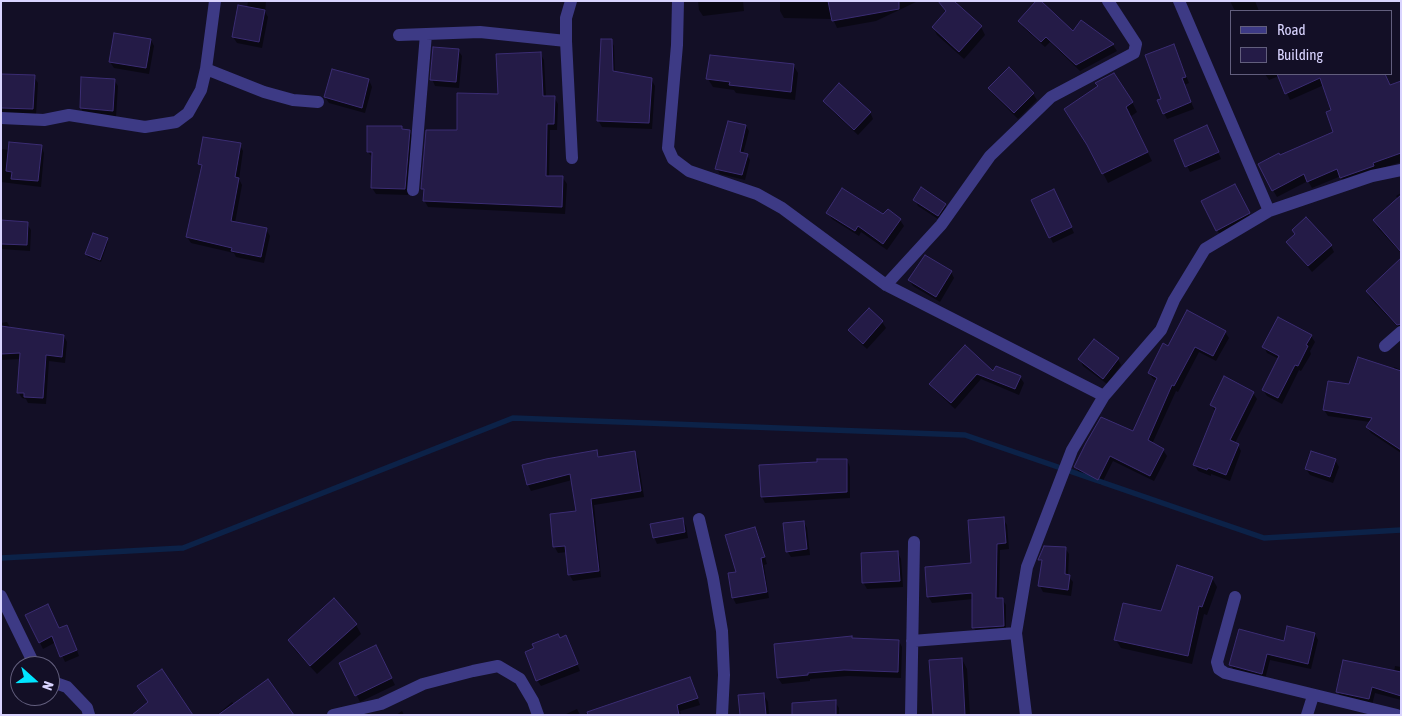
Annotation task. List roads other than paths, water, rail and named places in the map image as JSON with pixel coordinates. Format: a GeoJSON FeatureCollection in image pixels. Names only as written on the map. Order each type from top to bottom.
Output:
{"type":"FeatureCollection","features":[{"type":"Feature","properties":{"kind":"street"},"geometry":{"type":"LineString","coordinates":[[1,118],[44,120],[69,115],[145,127],[176,122],[188,113],[201,90],[206,69],[215,1]]}},
{"type":"Feature","properties":{"kind":"street"},"geometry":{"type":"LineString","coordinates":[[571,1],[566,18],[566,41],[572,158]]}},
{"type":"Feature","properties":{"kind":"street"},"geometry":{"type":"LineString","coordinates":[[678,1],[677,45],[668,148],[673,159],[690,171],[756,194],[782,208],[886,285],[1104,396]]}},
{"type":"Feature","properties":{"kind":"street"},"geometry":{"type":"LineString","coordinates":[[886,285],[941,225],[990,156],[1051,97],[1134,53],[1136,44],[1108,1]]}},
{"type":"Feature","properties":{"kind":"street"},"geometry":{"type":"LineString","coordinates":[[1179,1],[1268,211]]}},
{"type":"Feature","properties":{"kind":"street"},"geometry":{"type":"LineString","coordinates":[[399,35],[480,32],[566,41]]}},
{"type":"Feature","properties":{"kind":"street"},"geometry":{"type":"LineString","coordinates":[[413,190],[426,34]]}},
{"type":"Feature","properties":{"kind":"street"},"geometry":{"type":"LineString","coordinates":[[206,69],[264,92],[292,100],[318,102]]}},
{"type":"Feature","properties":{"kind":"street"},"geometry":{"type":"LineString","coordinates":[[1026,715],[1016,633],[1027,567],[1072,450],[1104,396],[1161,330],[1174,300],[1205,249],[1268,211],[1372,176],[1401,170]]}},
{"type":"Feature","properties":{"kind":"street"},"geometry":{"type":"LineString","coordinates":[[1385,346],[1401,332]]}},
{"type":"Feature","properties":{"kind":"street"},"geometry":{"type":"LineString","coordinates":[[699,519],[713,578],[722,631],[724,676],[722,715]]}},
{"type":"Feature","properties":{"kind":"street"},"geometry":{"type":"LineString","coordinates":[[911,715],[914,542]]}},
{"type":"Feature","properties":{"kind":"street"},"geometry":{"type":"LineString","coordinates":[[1,596],[30,656]]}},
{"type":"Feature","properties":{"kind":"street"},"geometry":{"type":"LineString","coordinates":[[1235,596],[1217,662],[1219,669],[1225,673],[1313,696],[1397,715]]}},
{"type":"Feature","properties":{"kind":"street"},"geometry":{"type":"LineString","coordinates":[[912,641],[1016,633]]}},
{"type":"Feature","properties":{"kind":"street"},"geometry":{"type":"LineString","coordinates":[[333,715],[381,704],[423,684],[472,670],[498,666],[520,679],[538,715]]}},
{"type":"Feature","properties":{"kind":"street"},"geometry":{"type":"LineString","coordinates":[[60,685],[67,687],[87,708],[89,715]]}},
{"type":"Feature","properties":{"kind":"street"},"geometry":{"type":"LineString","coordinates":[[1307,715],[1313,696]]}},
{"type":"Feature","properties":{"kind":"waterway"},"geometry":{"type":"LineString","coordinates":[[1,558],[183,548],[513,418],[965,435],[1264,538],[1401,530]]}}]}
